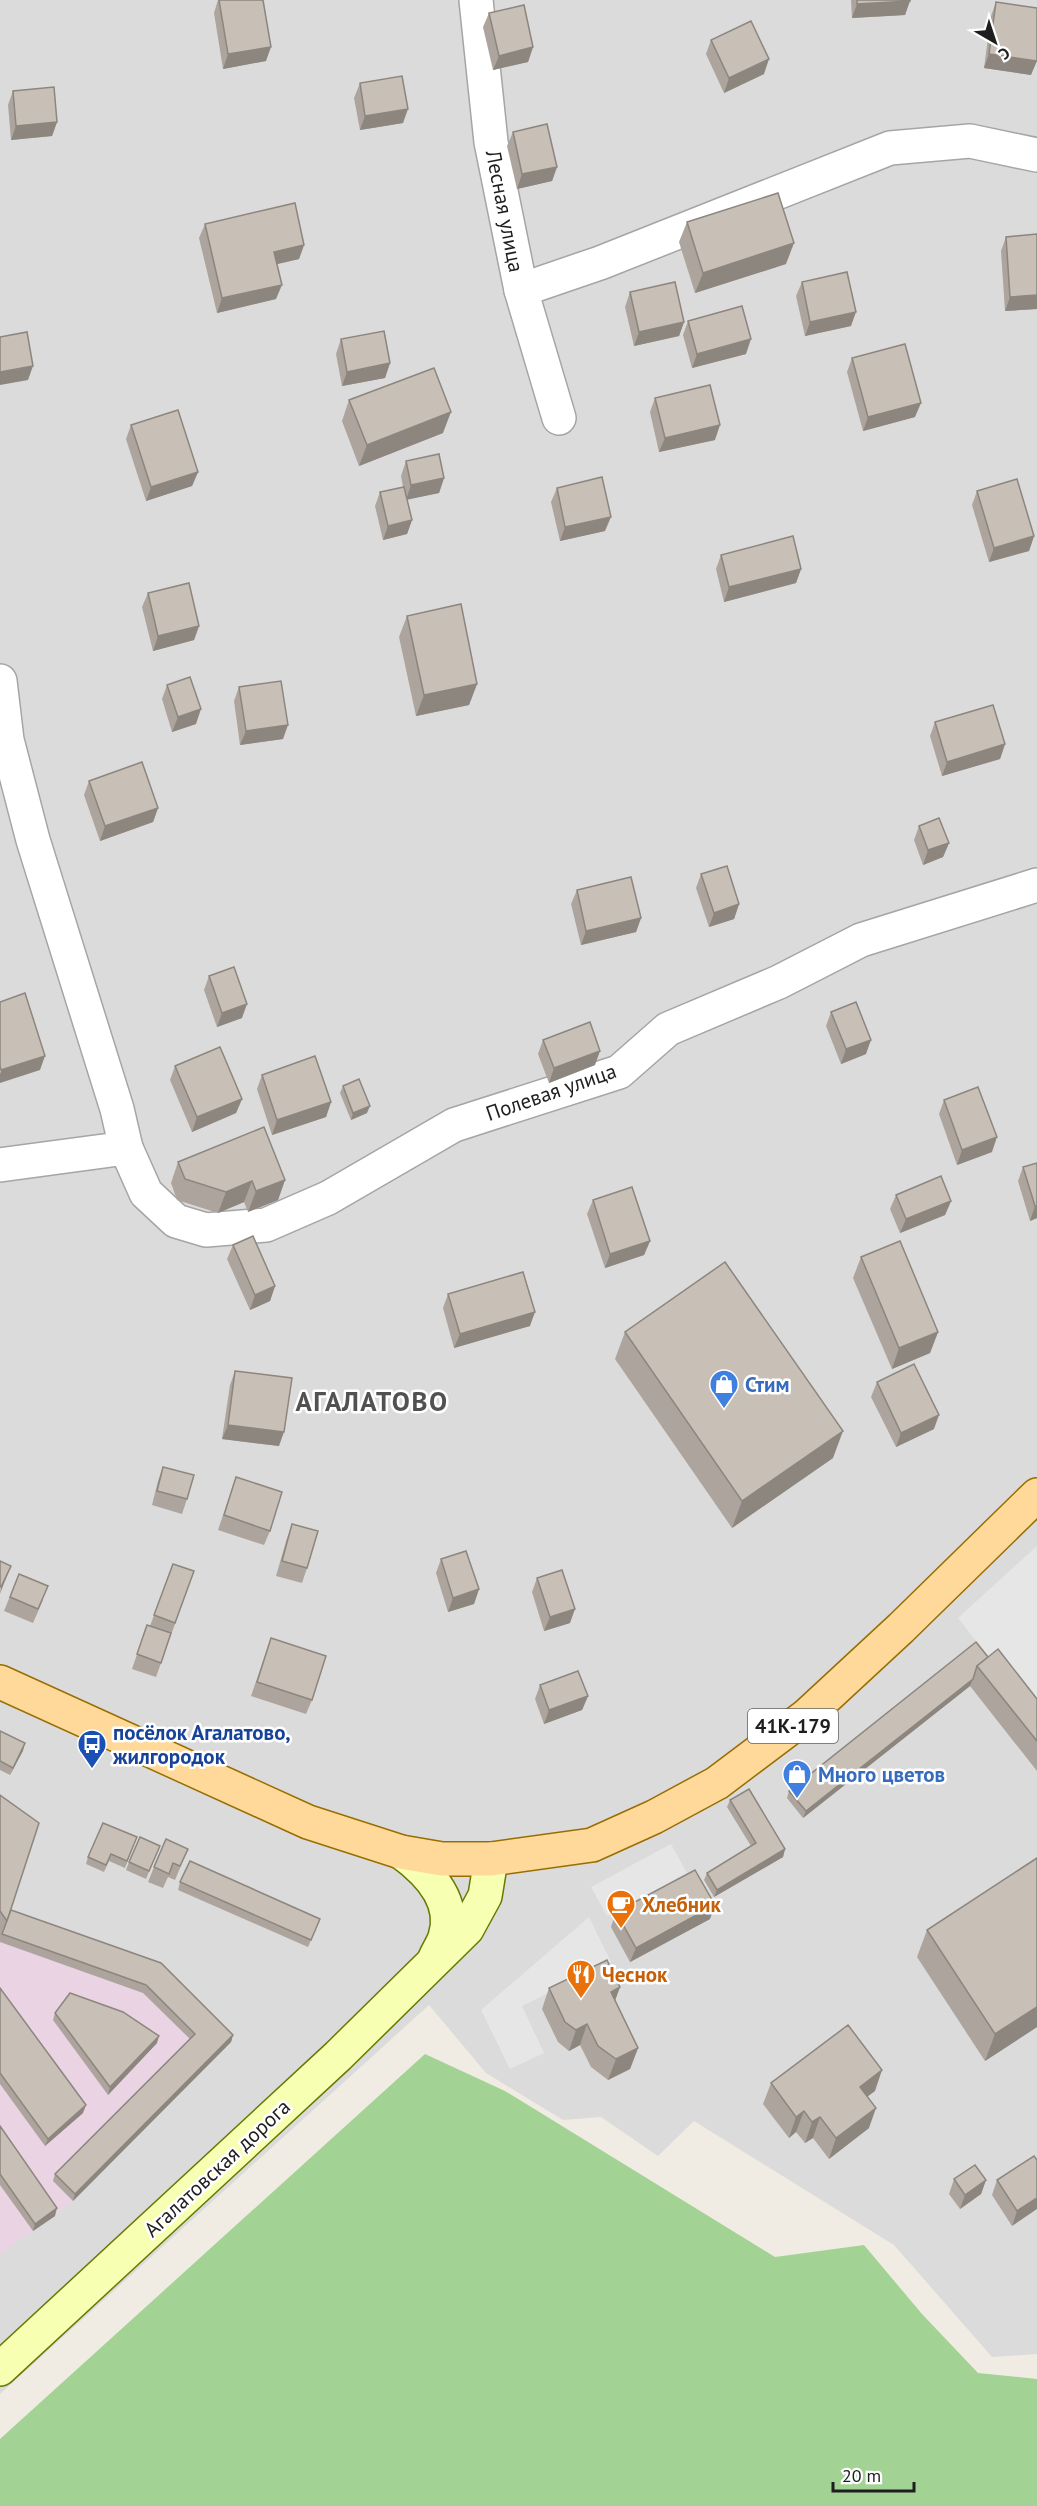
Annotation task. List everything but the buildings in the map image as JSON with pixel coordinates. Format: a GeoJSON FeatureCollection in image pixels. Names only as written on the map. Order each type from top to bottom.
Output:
{"type":"FeatureCollection","features":[{"type":"Feature","properties":{"kind":"main road","name":"41К-179"},"geometry":{"type":"LineString","coordinates":[[0,1682],[308,1822],[401,1852],[442,1858],[491,1859],[534,1855],[592,1845],[654,1817],[717,1783],[806,1716],[902,1628],[1037,1495]]}},
{"type":"Feature","properties":{"kind":"main road"},"geometry":{"type":"LineString","coordinates":[[401,1852],[423,1868],[439,1889],[447,1910],[446,1936],[432,1965]]}},
{"type":"Feature","properties":{"kind":"main road","name":"Агалатовская дорога"},"geometry":{"type":"LineString","coordinates":[[0,2369],[338,2056],[467,1929],[485,1896],[491,1859]]}},
{"type":"Feature","properties":{"kind":"street","name":"Лесная улица"},"geometry":{"type":"LineString","coordinates":[[476,0],[491,142],[521,290],[559,418]]}},
{"type":"Feature","properties":{"kind":"street"},"geometry":{"type":"LineString","coordinates":[[521,290],[600,263],[890,148],[970,141],[1037,155]]}},
{"type":"Feature","properties":{"kind":"street","name":"Полевая улица"},"geometry":{"type":"LineString","coordinates":[[0,681],[7,740],[33,840],[117,1109],[126,1148],[146,1192],[176,1221],[206,1230],[266,1225],[328,1198],[454,1125],[619,1072],[668,1029],[779,982],[861,940],[1037,885]]}},
{"type":"Feature","properties":{"kind":"street"},"geometry":{"type":"LineString","coordinates":[[0,1165],[126,1148]]}},
{"type":"Feature","properties":{"kind":"shaded area"},"geometry":{"type":"Polygon","coordinates":[[[0,0],[1037,0],[1037,2354],[992,2357],[894,2245],[694,2121],[658,2156],[601,2117],[563,2120],[486,2073],[429,2005],[0,2394],[0,0]]]}},
{"type":"Feature","properties":{"kind":"shaded area"},"geometry":{"type":"Polygon","coordinates":[[[1037,1546],[1037,1718],[958,1618],[1037,1546]]]}},
{"type":"Feature","properties":{"kind":"shaded area"},"geometry":{"type":"Polygon","coordinates":[[[671,1844],[687,1873],[607,1916],[591,1887],[671,1844]]]}},
{"type":"Feature","properties":{"kind":"shaded area"},"geometry":{"type":"Polygon","coordinates":[[[589,1917],[611,1962],[522,2006],[544,2053],[510,2069],[481,2010],[589,1917]]]}},
{"type":"Feature","properties":{"kind":"shaded area"},"geometry":{"type":"Polygon","coordinates":[[[0,1941],[158,1970],[231,2042],[73,2201],[0,2254],[0,1941]]]}},
{"type":"Feature","properties":{"kind":"green space"},"geometry":{"type":"Polygon","coordinates":[[[425,2054],[505,2091],[775,2257],[864,2245],[922,2314],[978,2373],[1037,2379],[1037,2506],[0,2506],[0,2439],[425,2054]]]}},
{"type":"Feature","properties":{"kind":"place","name":"Стим"},"geometry":{"type":"Point","coordinates":[724,1410]}},
{"type":"Feature","properties":{"kind":"place","name":"посёлок Агалатово, жилгородок"},"geometry":{"type":"Point","coordinates":[92,1770]}},
{"type":"Feature","properties":{"kind":"place","name":"Много цветов"},"geometry":{"type":"Point","coordinates":[797,1800]}},
{"type":"Feature","properties":{"kind":"place","name":"Хлебник"},"geometry":{"type":"Point","coordinates":[621,1930]}},
{"type":"Feature","properties":{"kind":"place","name":"Чеснок"},"geometry":{"type":"Point","coordinates":[581,2000]}},
{"type":"Feature","properties":{"kind":"district","name":"АГАЛАТОВО"},"geometry":{"type":"Point","coordinates":[372,1401]}}]}
